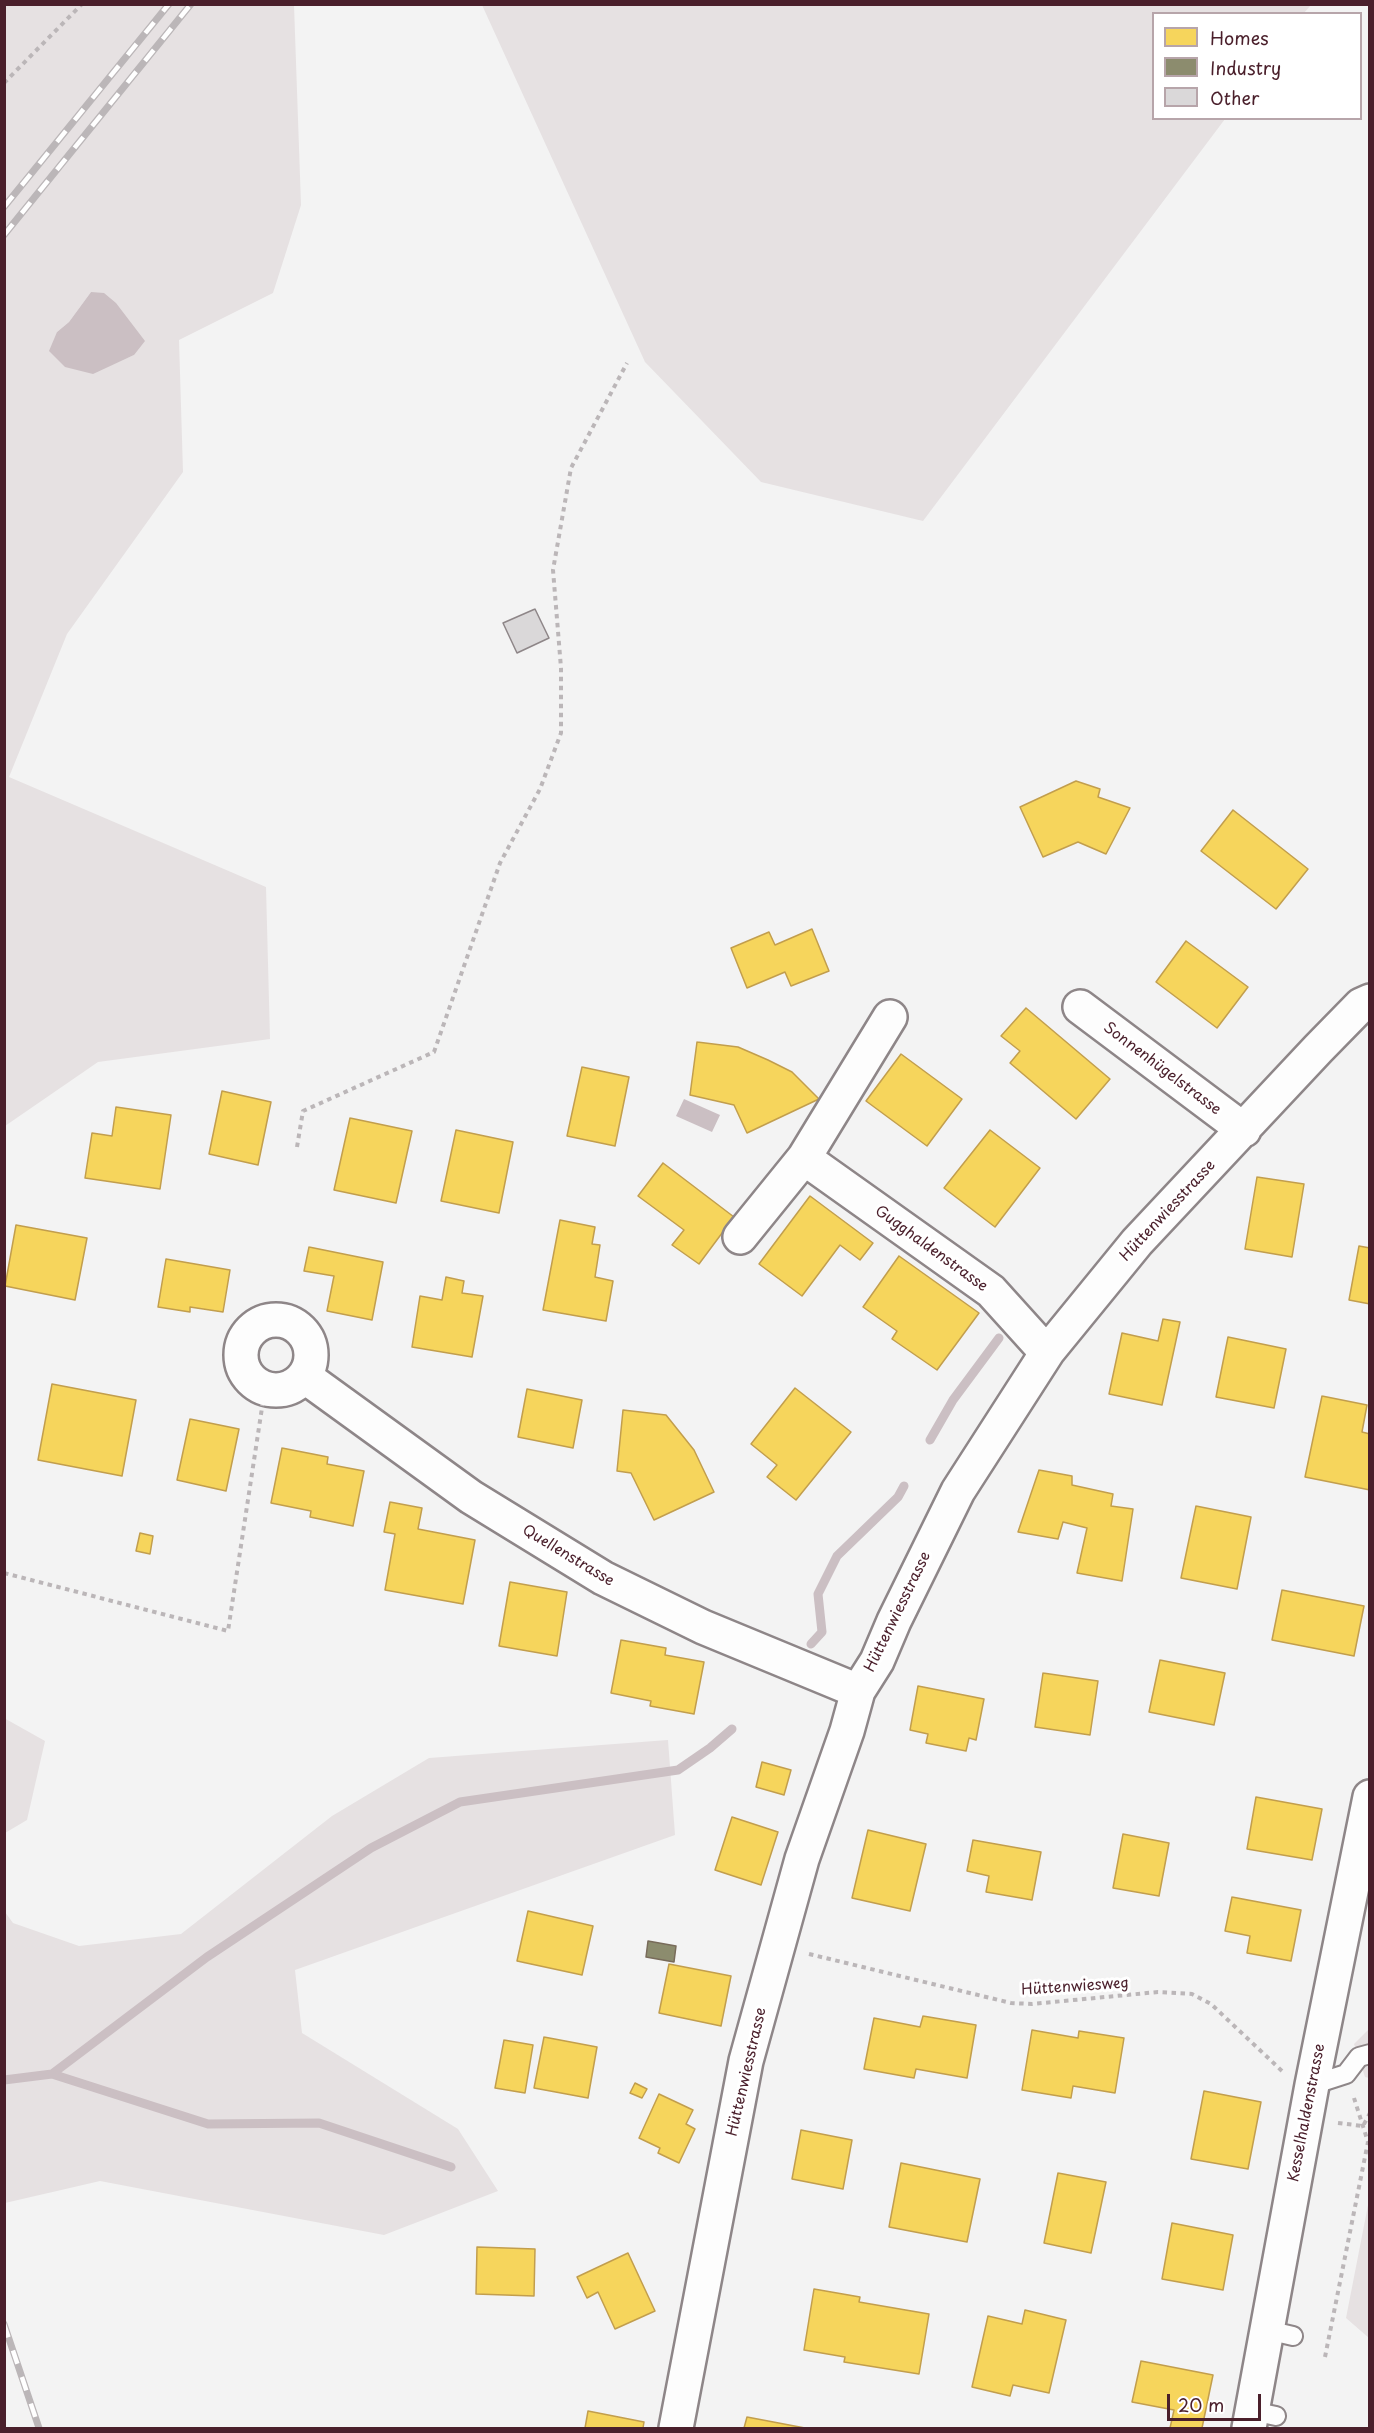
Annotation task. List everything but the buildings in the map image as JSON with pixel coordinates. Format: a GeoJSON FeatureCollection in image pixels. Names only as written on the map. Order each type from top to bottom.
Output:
{"type":"FeatureCollection","features":[{"type":"Feature","properties":{"kind":"street","name":"Hüttenwiesstrasse"},"geometry":{"type":"LineString","coordinates":[[676,2428],[746,2061],[802,1859],[847,1731],[858,1691],[878,1661],[894,1621],[958,1491],[1048,1351],[1137,1242],[1318,1049],[1361,1005],[1370,1001]]}},
{"type":"Feature","properties":{"kind":"street","name":"Sonnenhügelstrasse"},"geometry":{"type":"LineString","coordinates":[[1080,1008],[1244,1130]]}},
{"type":"Feature","properties":{"kind":"street"},"geometry":{"type":"LineString","coordinates":[[740,1237],[804,1158],[890,1017]]}},
{"type":"Feature","properties":{"kind":"street","name":"Gugghaldenstrasse"},"geometry":{"type":"LineString","coordinates":[[804,1158],[991,1291],[1048,1351]]}},
{"type":"Feature","properties":{"kind":"street"},"geometry":{"type":"LineString","coordinates":[[285,1321],[304,1334],[311,1355],[304,1376],[297,1384],[286,1388],[265,1388],[247,1375],[242,1366],[241,1355],[247,1336],[263,1322],[285,1321]]}},
{"type":"Feature","properties":{"kind":"street","name":"Quellenstrasse"},"geometry":{"type":"LineString","coordinates":[[304,1376],[471,1497],[603,1578],[703,1627],[858,1691]]}},
{"type":"Feature","properties":{"kind":"street","name":"Kesselhaldenstrasse"},"geometry":{"type":"LineString","coordinates":[[1259,2418],[1280,2333],[1299,2080],[1370,1797]]}},
{"type":"Feature","properties":{"kind":"lane"},"geometry":{"type":"LineString","coordinates":[[1299,2080],[1346,2074],[1359,2057],[1370,2054]]}},
{"type":"Feature","properties":{"kind":"path"},"geometry":{"type":"LineString","coordinates":[[4,83],[82,4]]}},
{"type":"Feature","properties":{"kind":"path"},"geometry":{"type":"LineString","coordinates":[[297,1148],[303,1111],[434,1052],[500,863],[540,789],[561,733],[561,668],[553,570],[567,490],[571,468],[627,363]]}},
{"type":"Feature","properties":{"kind":"path"},"geometry":{"type":"LineString","coordinates":[[4,1573],[228,1631],[265,1388]]}},
{"type":"Feature","properties":{"kind":"path","name":"Hüttenwiesweg"},"geometry":{"type":"LineString","coordinates":[[806,1953],[1011,2003],[1032,2004],[1158,1992],[1192,1994],[1211,2004],[1299,2080]]}},
{"type":"Feature","properties":{"kind":"path"},"geometry":{"type":"LineString","coordinates":[[1325,2357],[1368,2142],[1346,2074]]}},
{"type":"Feature","properties":{"kind":"path"},"geometry":{"type":"LineString","coordinates":[[1363,2127],[1370,2114]]}},
{"type":"Feature","properties":{"kind":"path"},"geometry":{"type":"LineString","coordinates":[[1335,2123],[1363,2127]]}},
{"type":"Feature","properties":{"kind":"shaded area"},"geometry":{"type":"Polygon","coordinates":[[[5,5],[294,5],[301,205],[273,293],[179,340],[183,472],[67,634],[9,777],[266,887],[270,1039],[98,1062],[5,1126],[5,5]],[[91,292],[69,322],[57,332],[93,373],[134,355],[91,292]]]}},
{"type":"Feature","properties":{"kind":"shaded area"},"geometry":{"type":"Polygon","coordinates":[[[482,5],[1311,5],[1305,12],[1152,12],[1152,120],[1224,120],[923,521],[761,482],[645,362],[482,5]]]}},
{"type":"Feature","properties":{"kind":"shaded area"},"geometry":{"type":"Polygon","coordinates":[[[91,292],[104,293],[116,303],[145,341],[134,355],[93,374],[65,367],[49,351],[57,332],[69,322],[91,292]]]}},
{"type":"Feature","properties":{"kind":"shaded area"},"geometry":{"type":"Polygon","coordinates":[[[684,1099],[720,1115],[712,1132],[676,1116],[684,1099]]]}},
{"type":"Feature","properties":{"kind":"shaded area"},"geometry":{"type":"Polygon","coordinates":[[[4,1718],[45,1741],[27,1820],[5,1833],[4,1718]]]}},
{"type":"Feature","properties":{"kind":"shaded area"},"geometry":{"type":"Polygon","coordinates":[[[668,1740],[675,1835],[295,1970],[302,2033],[458,2129],[498,2191],[384,2235],[100,2181],[5,2203],[5,1912],[13,1923],[79,1946],[181,1934],[332,1816],[429,1758],[668,1740]]]}},
{"type":"Feature","properties":{"kind":"shaded area"},"geometry":{"type":"Polygon","coordinates":[[[1369,2029],[1369,2078],[1365,2077],[1354,2044],[1369,2029]]]}},
{"type":"Feature","properties":{"kind":"shaded area"},"geometry":{"type":"Polygon","coordinates":[[[1369,2200],[1369,2338],[1346,2318],[1369,2200]]]}},
{"type":"Feature","properties":{"kind":"waterway"},"geometry":{"type":"LineString","coordinates":[[930,1440],[953,1400],[999,1338]]}},
{"type":"Feature","properties":{"kind":"waterway"},"geometry":{"type":"LineString","coordinates":[[811,1644],[822,1632],[818,1594],[837,1556],[898,1497],[904,1486]]}},
{"type":"Feature","properties":{"kind":"waterway"},"geometry":{"type":"LineString","coordinates":[[4,2080],[52,2074],[207,1957],[371,1848],[460,1802],[678,1770],[710,1748],[732,1729]]}},
{"type":"Feature","properties":{"kind":"waterway"},"geometry":{"type":"LineString","coordinates":[[52,2074],[208,2124],[319,2123],[451,2167]]}},
{"type":"Feature","properties":{"kind":"railway"},"geometry":{"type":"LineString","coordinates":[[4,207],[169,4]]}},
{"type":"Feature","properties":{"kind":"railway"},"geometry":{"type":"LineString","coordinates":[[4,235],[191,4]]}},
{"type":"Feature","properties":{"kind":"railway"},"geometry":{"type":"LineString","coordinates":[[4,2324],[39,2428]]}}]}
